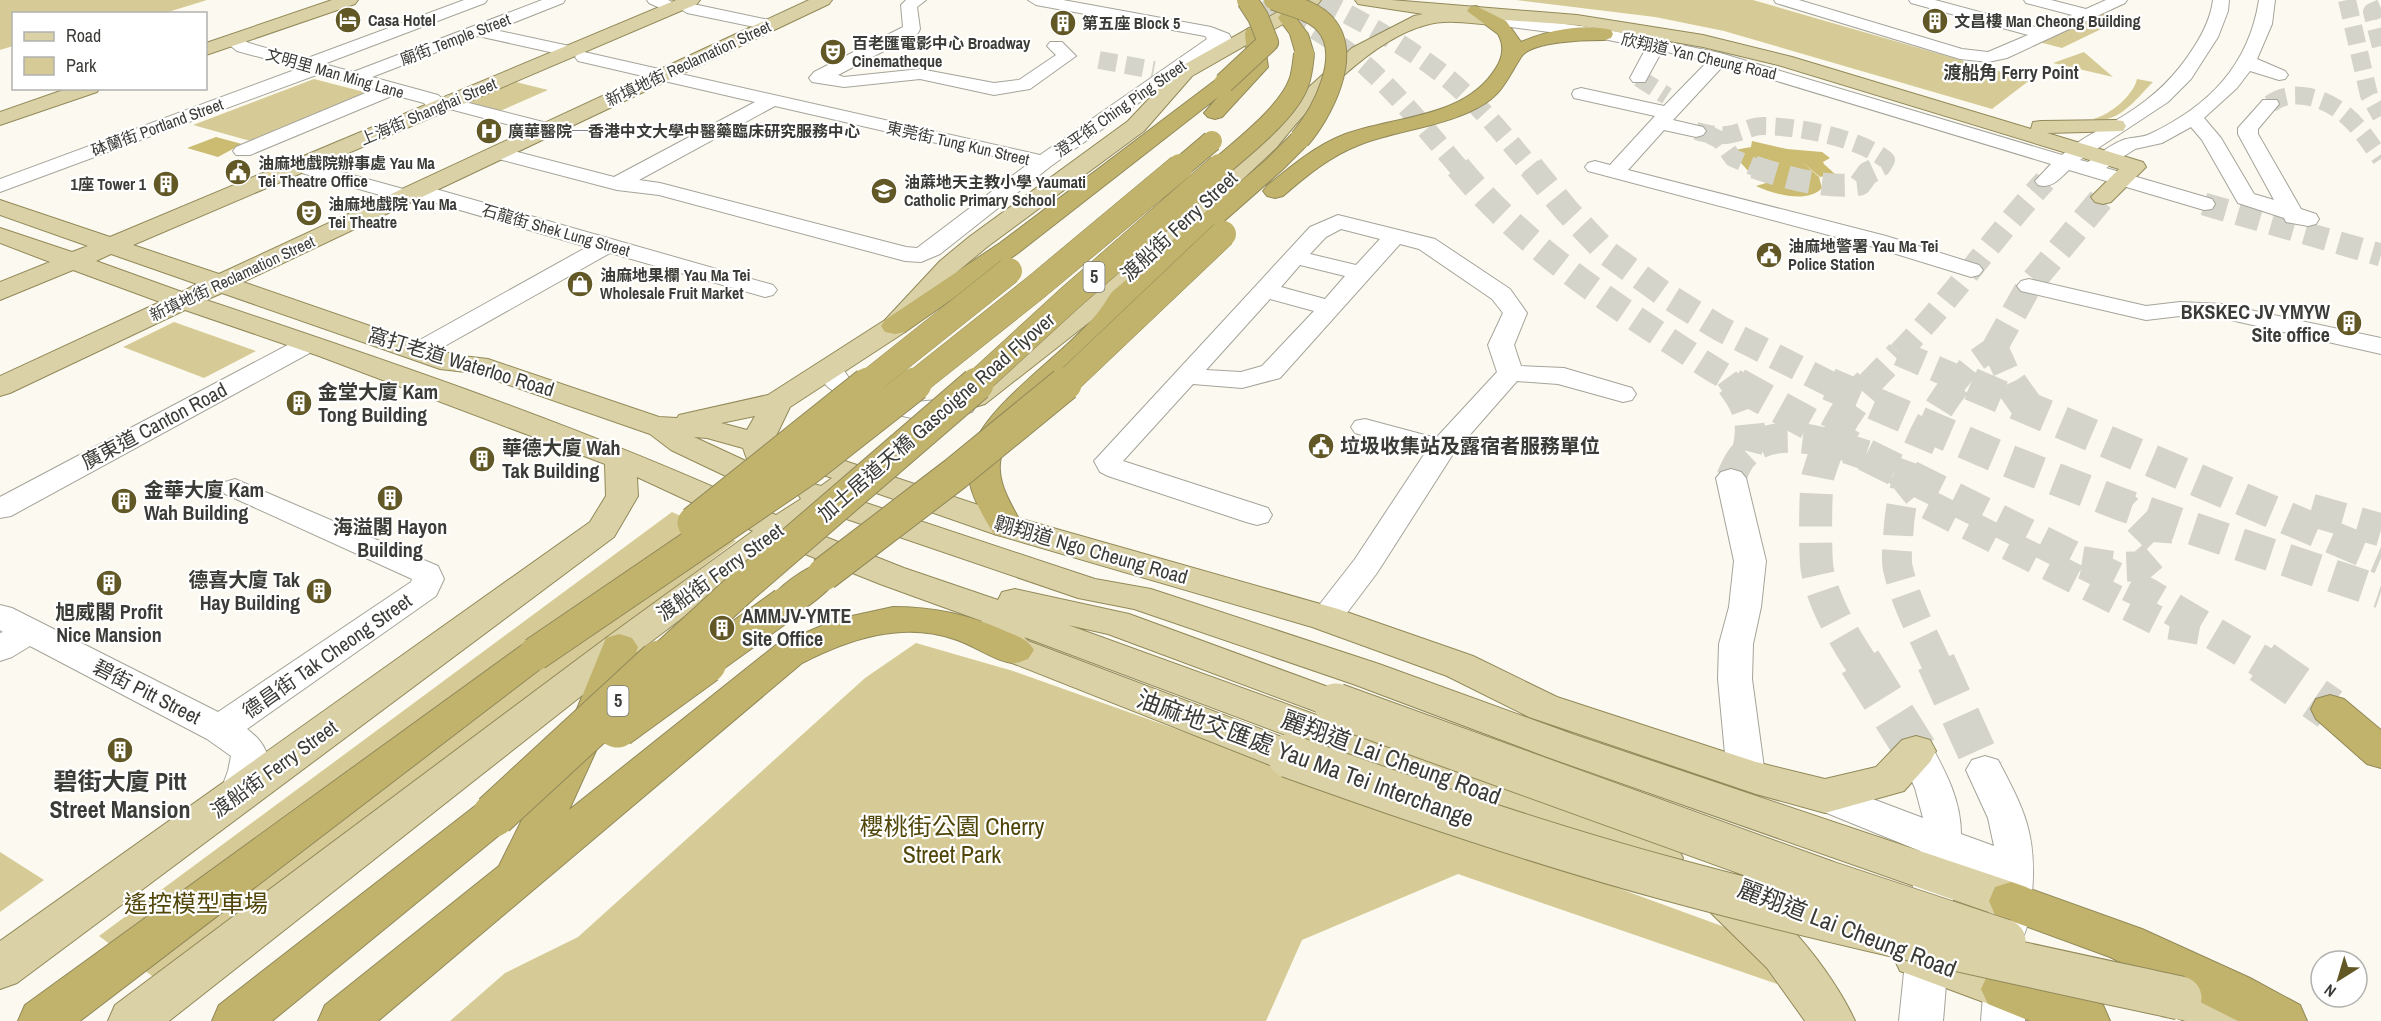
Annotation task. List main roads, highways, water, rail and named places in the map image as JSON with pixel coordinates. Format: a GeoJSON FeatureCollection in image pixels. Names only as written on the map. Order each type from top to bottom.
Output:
{"type":"FeatureCollection","features":[{"type":"Feature","properties":{"kind":"highway","name":"加士居道天橋 Gascoigne Road Flyover"},"geometry":{"type":"LineString","coordinates":[[535,654],[808,468],[1122,216],[1235,121],[1259,93],[1272,65],[1262,25],[1246,0]]}},
{"type":"Feature","properties":{"kind":"highway"},"geometry":{"type":"LineString","coordinates":[[1006,526],[994,506],[984,474],[985,455],[1000,426],[1106,321],[1121,298],[1274,165],[1300,139],[1313,124],[1325,101],[1335,68],[1335,48],[1325,24],[1274,0]]}},
{"type":"Feature","properties":{"kind":"highway"},"geometry":{"type":"LineString","coordinates":[[494,815],[785,604],[955,474],[1071,379],[1222,234],[1304,166],[1326,151],[1353,139],[1448,113],[1482,96],[1495,86],[1503,76],[1512,53],[1513,40],[1495,20],[1476,11]]}},
{"type":"Feature","properties":{"kind":"highway","name":"加士居道天橋 Gascoigne Road Flyover"},"geometry":{"type":"LineString","coordinates":[[494,815],[743,586],[951,407],[1071,297],[1272,121],[1295,92],[1300,81],[1304,54],[1303,44],[1297,29],[1262,25]]}},
{"type":"Feature","properties":{"kind":"highway"},"geometry":{"type":"LineString","coordinates":[[535,654],[1009,260],[1218,110],[1258,67],[1262,25]]}},
{"type":"Feature","properties":{"kind":"highway"},"geometry":{"type":"LineString","coordinates":[[1512,53],[1534,41],[1553,36],[1604,34]]}},
{"type":"Feature","properties":{"kind":"highway"},"geometry":{"type":"LineString","coordinates":[[895,326],[1009,260]]}},
{"type":"Feature","properties":{"kind":"highway"},"geometry":{"type":"LineString","coordinates":[[1082,314],[1121,298]]}},
{"type":"Feature","properties":{"kind":"highway"},"geometry":{"type":"LineString","coordinates":[[342,1021],[789,654],[846,627],[912,618],[960,627],[1016,650]]}},
{"type":"Feature","properties":{"kind":"highway"},"geometry":{"type":"LineString","coordinates":[[514,880],[545,821],[596,710],[619,647]]}},
{"type":"Feature","properties":{"kind":"highway","name":"5"},"geometry":{"type":"LineString","coordinates":[[42,1021],[535,654]]}},
{"type":"Feature","properties":{"kind":"highway"},"geometry":{"type":"LineString","coordinates":[[2381,741],[2330,709],[2381,753]]}},
{"type":"Feature","properties":{"kind":"highway","name":"5"},"geometry":{"type":"LineString","coordinates":[[236,1021],[494,815]]}},
{"type":"Feature","properties":{"kind":"highway"},"geometry":{"type":"LineString","coordinates":[[2012,886],[2233,993],[2283,1021]]}},
{"type":"Feature","properties":{"kind":"highway"},"geometry":{"type":"LineString","coordinates":[[2004,1005],[2086,1021]]}},
{"type":"Feature","properties":{"kind":"main road"},"geometry":{"type":"LineString","coordinates":[[207,38],[320,0]]}},
{"type":"Feature","properties":{"kind":"main road"},"geometry":{"type":"LineString","coordinates":[[207,49],[349,0]]}},
{"type":"Feature","properties":{"kind":"main road","name":"新填地街 Reclamation Street"},"geometry":{"type":"LineString","coordinates":[[0,387],[823,0]]}},
{"type":"Feature","properties":{"kind":"main road"},"geometry":{"type":"LineString","coordinates":[[1170,68],[1312,0]]}},
{"type":"Feature","properties":{"kind":"main road"},"geometry":{"type":"LineString","coordinates":[[1459,0],[1476,11]]}},
{"type":"Feature","properties":{"kind":"main road","name":"欣翔道 Yan Cheung Road"},"geometry":{"type":"LineString","coordinates":[[1371,2],[1548,16],[1623,26],[1719,51],[1797,64],[1986,121],[2072,156],[2128,173],[2103,196]]}},
{"type":"Feature","properties":{"kind":"main road","name":"上海街 Shanghai Street"},"geometry":{"type":"LineString","coordinates":[[0,292],[292,164],[576,54],[675,3]]}},
{"type":"Feature","properties":{"kind":"main road","name":"欣翔道 Yan Cheung Road"},"geometry":{"type":"LineString","coordinates":[[1294,111],[1359,52],[1420,20],[1446,16],[1495,20]]}},
{"type":"Feature","properties":{"kind":"main road"},"geometry":{"type":"LineString","coordinates":[[655,426],[778,402],[895,326],[956,260],[1015,213],[1136,126],[1169,87],[1215,47]]}},
{"type":"Feature","properties":{"kind":"main road"},"geometry":{"type":"LineString","coordinates":[[0,107],[49,90]]}},
{"type":"Feature","properties":{"kind":"main road"},"geometry":{"type":"LineString","coordinates":[[0,119],[84,90]]}},
{"type":"Feature","properties":{"kind":"main road","name":"渡船街 Ferry Street"},"geometry":{"type":"LineString","coordinates":[[132,1021],[619,647],[822,498],[964,406],[1082,314],[1269,142],[1294,111]]}},
{"type":"Feature","properties":{"kind":"main road"},"geometry":{"type":"LineString","coordinates":[[1986,121],[2042,128],[2115,126]]}},
{"type":"Feature","properties":{"kind":"main road","name":"窩打老道 Waterloo Road"},"geometry":{"type":"LineString","coordinates":[[0,207],[450,363],[478,365],[655,426],[707,429],[758,442],[858,476]]}},
{"type":"Feature","properties":{"kind":"main road","name":"窩打老道 Waterloo Road"},"geometry":{"type":"LineString","coordinates":[[0,235],[308,344],[621,459],[680,483],[778,529]]}},
{"type":"Feature","properties":{"kind":"main road"},"geometry":{"type":"LineString","coordinates":[[778,402],[758,442],[759,457],[772,471],[822,498],[1091,590],[1138,598],[1366,674],[1577,771],[1718,812],[1938,859],[2012,886]]}},
{"type":"Feature","properties":{"kind":"main road"},"geometry":{"type":"LineString","coordinates":[[655,426],[688,447],[739,468],[761,483],[771,497],[778,529]]}},
{"type":"Feature","properties":{"kind":"main road","name":"渡船街 Ferry Street"},"geometry":{"type":"LineString","coordinates":[[0,968],[602,529],[622,495],[621,459]]}},
{"type":"Feature","properties":{"kind":"main road","name":"翺翔道 Ngo Cheung Road"},"geometry":{"type":"LineString","coordinates":[[858,476],[1006,526],[1325,618]]}},
{"type":"Feature","properties":{"kind":"main road","name":"麗翔道 Lai Cheung Road"},"geometry":{"type":"LineString","coordinates":[[778,529],[913,584],[1097,649],[1925,959],[2004,1005]]}},
{"type":"Feature","properties":{"kind":"main road"},"geometry":{"type":"LineString","coordinates":[[913,584],[997,597],[1116,623],[1826,882],[2180,998]]}},
{"type":"Feature","properties":{"kind":"main road"},"geometry":{"type":"LineString","coordinates":[[1091,590],[1116,623]]}},
{"type":"Feature","properties":{"kind":"main road"},"geometry":{"type":"LineString","coordinates":[[967,604],[1016,650]]}},
{"type":"Feature","properties":{"kind":"main road"},"geometry":{"type":"LineString","coordinates":[[1366,674],[1333,645],[1326,631],[1325,618],[1460,666],[1543,706],[1718,812],[1825,796],[1889,780],[1916,751]]}},
{"type":"Feature","properties":{"kind":"main road","name":"油麻地交匯處 Yau Ma Tei Interchange"},"geometry":{"type":"LineString","coordinates":[[1016,650],[1289,756],[1490,827],[1610,863],[1878,931],[2180,998],[2262,1021]]}},
{"type":"Feature","properties":{"kind":"main road"},"geometry":{"type":"LineString","coordinates":[[1692,870],[1754,921],[1819,997],[1830,1021]]}},
{"type":"Feature","properties":{"kind":"tunnel"},"geometry":{"type":"LineString","coordinates":[[1263,0],[1317,30],[1367,67],[1460,169]]}},
{"type":"Feature","properties":{"kind":"tunnel"},"geometry":{"type":"LineString","coordinates":[[1321,0],[1394,41],[1450,80],[1499,129],[1532,169]]}},
{"type":"Feature","properties":{"kind":"tunnel"},"geometry":{"type":"LineString","coordinates":[[2347,0],[2369,95],[2381,116]]}},
{"type":"Feature","properties":{"kind":"tunnel"},"geometry":{"type":"LineString","coordinates":[[2381,8],[2372,12],[2381,47]]}},
{"type":"Feature","properties":{"kind":"tunnel"},"geometry":{"type":"LineString","coordinates":[[1099,60],[1154,70]]}},
{"type":"Feature","properties":{"kind":"tunnel"},"geometry":{"type":"LineString","coordinates":[[1639,78],[1667,96]]}},
{"type":"Feature","properties":{"kind":"tunnel"},"geometry":{"type":"LineString","coordinates":[[2270,104],[2284,97],[2299,96],[2310,97],[2333,106],[2352,121],[2381,159]]}},
{"type":"Feature","properties":{"kind":"tunnel"},"geometry":{"type":"LineString","coordinates":[[1696,131],[1723,135],[1763,126],[1810,131],[1861,145],[1875,152],[1886,160],[1878,169]]}},
{"type":"Feature","properties":{"kind":"tunnel"},"geometry":{"type":"LineString","coordinates":[[1708,134],[1720,140],[1733,158],[1755,167]]}},
{"type":"Feature","properties":{"kind":"tunnel"},"geometry":{"type":"LineString","coordinates":[[1458,167],[1504,216],[1580,280],[1634,318],[1740,385]]}},
{"type":"Feature","properties":{"kind":"tunnel"},"geometry":{"type":"LineString","coordinates":[[1531,167],[1567,211],[1607,253],[1664,294],[1721,329],[1832,385]]}},
{"type":"Feature","properties":{"kind":"tunnel"},"geometry":{"type":"LineString","coordinates":[[1755,167],[1820,184],[1847,185],[1860,184],[1868,173],[1881,167]]}},
{"type":"Feature","properties":{"kind":"tunnel"},"geometry":{"type":"LineString","coordinates":[[1755,167],[1759,169]]}},
{"type":"Feature","properties":{"kind":"tunnel"},"geometry":{"type":"LineString","coordinates":[[1899,353],[2045,181]]}},
{"type":"Feature","properties":{"kind":"tunnel"},"geometry":{"type":"LineString","coordinates":[[1995,347],[2029,286],[2103,197]]}},
{"type":"Feature","properties":{"kind":"tunnel"},"geometry":{"type":"LineString","coordinates":[[2204,204],[2381,255]]}},
{"type":"Feature","properties":{"kind":"tunnel"},"geometry":{"type":"LineString","coordinates":[[1954,385],[1971,364],[1995,347]]}},
{"type":"Feature","properties":{"kind":"tunnel"},"geometry":{"type":"LineString","coordinates":[[1995,347],[2012,385]]}},
{"type":"Feature","properties":{"kind":"tunnel"},"geometry":{"type":"LineString","coordinates":[[1868,385],[1899,353]]}},
{"type":"Feature","properties":{"kind":"tunnel"},"geometry":{"type":"LineString","coordinates":[[1899,353],[1974,385]]}},
{"type":"Feature","properties":{"kind":"tunnel"},"geometry":{"type":"LineString","coordinates":[[1727,378],[1732,385]]}},
{"type":"Feature","properties":{"kind":"tunnel"},"geometry":{"type":"LineString","coordinates":[[1731,384],[1742,400],[1748,415],[1750,432],[1747,451]]}},
{"type":"Feature","properties":{"kind":"tunnel"},"geometry":{"type":"LineString","coordinates":[[1737,384],[1866,455],[2147,594],[2264,663]]}},
{"type":"Feature","properties":{"kind":"tunnel"},"geometry":{"type":"LineString","coordinates":[[1829,384],[2006,460],[2123,505],[2381,592]]}},
{"type":"Feature","properties":{"kind":"tunnel"},"geometry":{"type":"LineString","coordinates":[[1861,663],[1847,641],[1823,593],[1816,560],[1816,506],[1818,476],[1827,451],[1845,415],[1869,384]]}},
{"type":"Feature","properties":{"kind":"tunnel"},"geometry":{"type":"LineString","coordinates":[[1907,481],[1914,458],[1932,419],[1956,384]]}},
{"type":"Feature","properties":{"kind":"tunnel"},"geometry":{"type":"LineString","coordinates":[[1971,384],[2381,558]]}},
{"type":"Feature","properties":{"kind":"tunnel"},"geometry":{"type":"LineString","coordinates":[[2011,384],[2028,408]]}},
{"type":"Feature","properties":{"kind":"tunnel"},"geometry":{"type":"LineString","coordinates":[[1731,478],[1742,457],[1754,446],[1769,440],[1801,438],[1835,445],[1866,455]]}},
{"type":"Feature","properties":{"kind":"tunnel"},"geometry":{"type":"LineString","coordinates":[[1899,471],[1907,481]]}},
{"type":"Feature","properties":{"kind":"tunnel"},"geometry":{"type":"LineString","coordinates":[[1907,481],[1925,503],[2162,623],[2213,632]]}},
{"type":"Feature","properties":{"kind":"tunnel"},"geometry":{"type":"LineString","coordinates":[[1907,481],[1899,521],[1897,563],[1905,593],[1936,663]]}},
{"type":"Feature","properties":{"kind":"tunnel"},"geometry":{"type":"LineString","coordinates":[[2082,561],[2119,567],[2141,566],[2156,553],[2157,539],[2123,505]]}},
{"type":"Feature","properties":{"kind":"tunnel"},"geometry":{"type":"LineString","coordinates":[[2311,510],[2381,530]]}},
{"type":"Feature","properties":{"kind":"tunnel"},"geometry":{"type":"LineString","coordinates":[[1860,662],[1916,751]]}},
{"type":"Feature","properties":{"kind":"tunnel"},"geometry":{"type":"LineString","coordinates":[[1936,662],[1985,770]]}},
{"type":"Feature","properties":{"kind":"tunnel"},"geometry":{"type":"LineString","coordinates":[[2262,662],[2330,709]]}},
{"type":"Feature","properties":{"kind":"place","name":"Casa Hotel"},"geometry":{"type":"Point","coordinates":[348,20]}},
{"type":"Feature","properties":{"kind":"place","name":"文昌樓 Man Cheong Building"},"geometry":{"type":"Point","coordinates":[1935,21]}},
{"type":"Feature","properties":{"kind":"place","name":"第五座 Block 5"},"geometry":{"type":"Point","coordinates":[1063,23]}},
{"type":"Feature","properties":{"kind":"place","name":"百老匯電影中心 Broadway Cinematheque"},"geometry":{"type":"Point","coordinates":[833,52]}},
{"type":"Feature","properties":{"kind":"place","name":"廣華醫院─香港中文大學中醫藥臨床研究服務中心"},"geometry":{"type":"Point","coordinates":[489,131]}},
{"type":"Feature","properties":{"kind":"place","name":"油麻地戲院辦事處 Yau Ma Tei Theatre Office"},"geometry":{"type":"Point","coordinates":[238,172]}},
{"type":"Feature","properties":{"kind":"place","name":"1座 Tower 1"},"geometry":{"type":"Point","coordinates":[166,184]}},
{"type":"Feature","properties":{"kind":"place","name":"油蔴地天主教小學 Yaumati Catholic Primary School"},"geometry":{"type":"Point","coordinates":[884,191]}},
{"type":"Feature","properties":{"kind":"place","name":"油麻地戲院 Yau Ma Tei Theatre"},"geometry":{"type":"Point","coordinates":[309,213]}},
{"type":"Feature","properties":{"kind":"place","name":"油麻地警署 Yau Ma Tei Police Station"},"geometry":{"type":"Point","coordinates":[1769,255]}},
{"type":"Feature","properties":{"kind":"place","name":"油麻地果欄 Yau Ma Tei Wholesale Fruit Market"},"geometry":{"type":"Point","coordinates":[580,284]}},
{"type":"Feature","properties":{"kind":"place","name":"BKSKEC JV YMYW Site office"},"geometry":{"type":"Point","coordinates":[2349,323]}},
{"type":"Feature","properties":{"kind":"place","name":"金堂大廈 Kam Tong Building"},"geometry":{"type":"Point","coordinates":[299,403]}},
{"type":"Feature","properties":{"kind":"place","name":"垃圾收集站及露宿者服務單位"},"geometry":{"type":"Point","coordinates":[1321,446]}},
{"type":"Feature","properties":{"kind":"place","name":"華德大廈 Wah Tak Building"},"geometry":{"type":"Point","coordinates":[482,459]}},
{"type":"Feature","properties":{"kind":"place","name":"海溢閣 Hayon Building"},"geometry":{"type":"Point","coordinates":[390,498]}},
{"type":"Feature","properties":{"kind":"place","name":"金華大廈 Kam Wah Building"},"geometry":{"type":"Point","coordinates":[124,501]}},
{"type":"Feature","properties":{"kind":"place","name":"旭威閣 Profit Nice Mansion"},"geometry":{"type":"Point","coordinates":[109,583]}},
{"type":"Feature","properties":{"kind":"place","name":"德喜大廈 Tak Hay Building"},"geometry":{"type":"Point","coordinates":[319,591]}},
{"type":"Feature","properties":{"kind":"place","name":"AMMJV-YMTE Site Office"},"geometry":{"type":"Point","coordinates":[722,628]}},
{"type":"Feature","properties":{"kind":"place","name":"碧街大廈 Pitt Street Mansion"},"geometry":{"type":"Point","coordinates":[120,750]}},
{"type":"Feature","properties":{"kind":"district","name":"渡船角 Ferry Point"},"geometry":{"type":"Point","coordinates":[2011,73]}},
{"type":"Feature","properties":{"kind":"park label","name":"櫻桃街公園 Cherry Street Park"},"geometry":{"type":"Point","coordinates":[952,841]}},
{"type":"Feature","properties":{"kind":"park label","name":"遙控模型車場"},"geometry":{"type":"Point","coordinates":[196,904]}}]}
